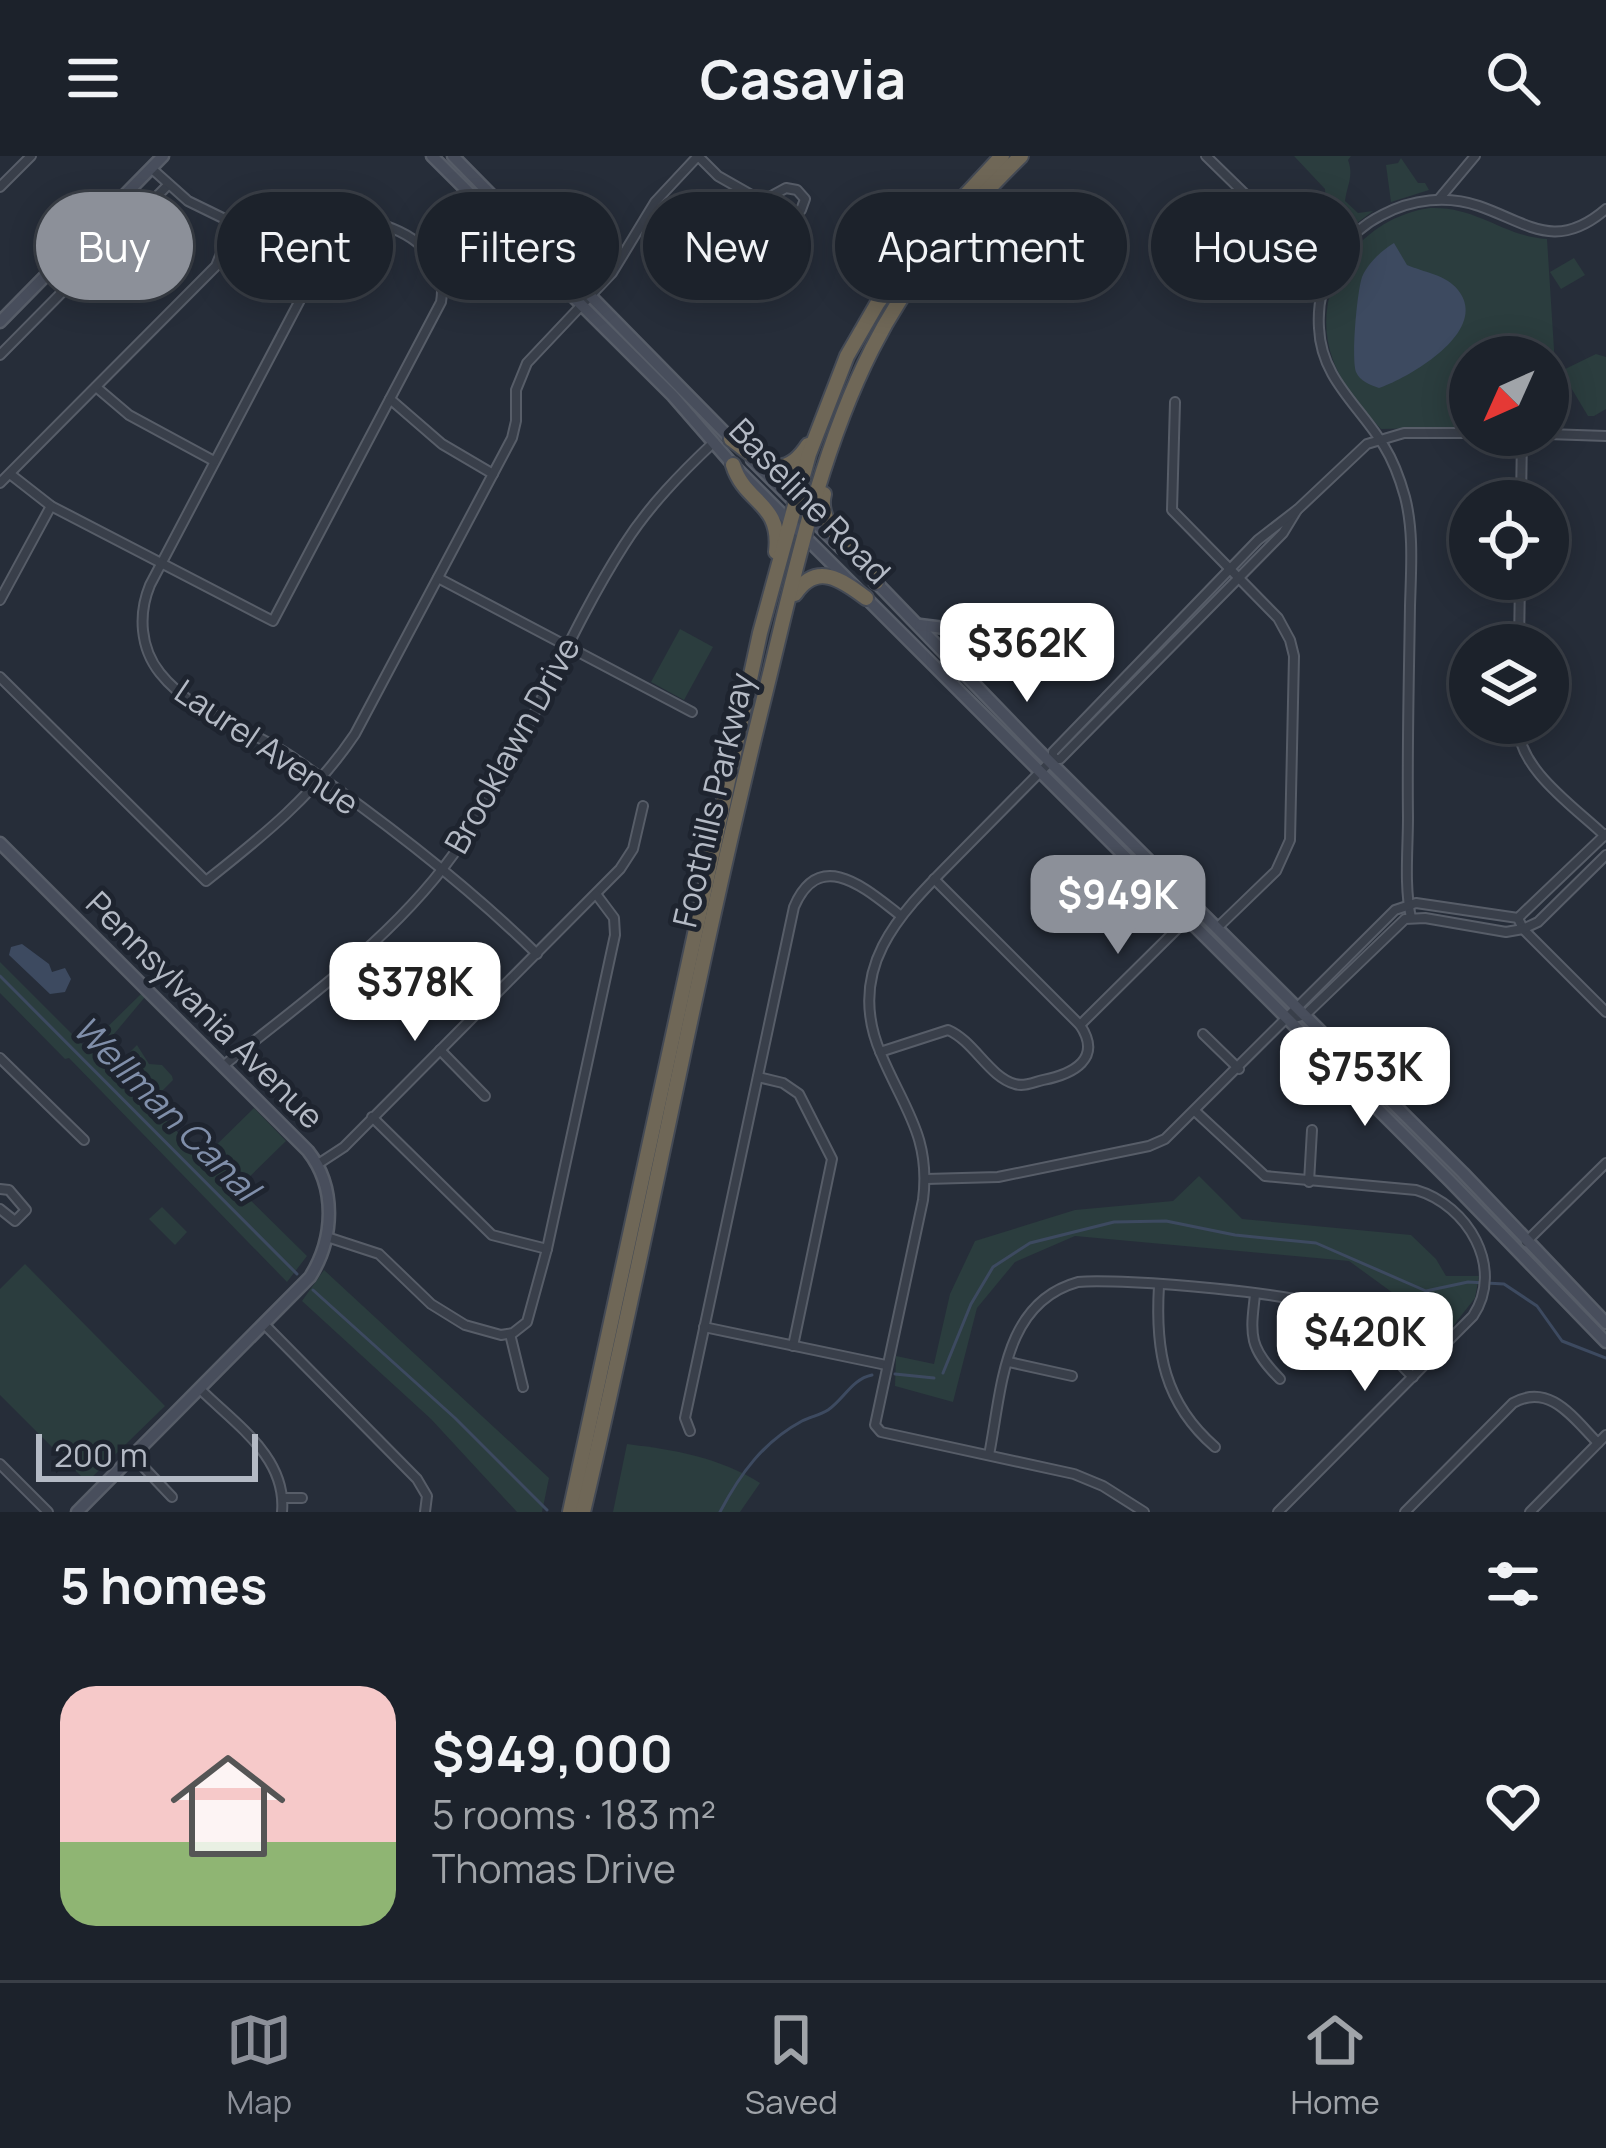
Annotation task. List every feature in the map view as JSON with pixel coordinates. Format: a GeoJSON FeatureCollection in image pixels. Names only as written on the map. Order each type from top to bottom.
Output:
{"type":"FeatureCollection","features":[{"type":"Feature","properties":{"kind":"highway","name":"Foothills Parkway"},"geometry":{"type":"LineString","coordinates":[[570,1512],[760,633],[817,430],[848,356],[877,304],[922,242],[1002,156]]}},
{"type":"Feature","properties":{"kind":"highway","name":"Foothills Parkway"},"geometry":{"type":"LineString","coordinates":[[583,1512],[734,819],[810,517],[871,350],[918,272],[956,223],[1021,156]]}},
{"type":"Feature","properties":{"kind":"highway"},"geometry":{"type":"LineString","coordinates":[[841,423],[822,511],[835,532],[868,565],[876,582]]}},
{"type":"Feature","properties":{"kind":"highway"},"geometry":{"type":"LineString","coordinates":[[731,439],[765,464],[780,468],[799,458],[817,430]]}},
{"type":"Feature","properties":{"kind":"highway"},"geometry":{"type":"LineString","coordinates":[[733,465],[736,478],[771,513],[777,531],[760,633]]}},
{"type":"Feature","properties":{"kind":"highway"},"geometry":{"type":"LineString","coordinates":[[784,621],[800,587],[813,576],[837,579],[866,598]]}},
{"type":"Feature","properties":{"kind":"main road"},"geometry":{"type":"LineString","coordinates":[[2,315],[163,156]]}},
{"type":"Feature","properties":{"kind":"main road","name":"Baseline Road"},"geometry":{"type":"LineString","coordinates":[[432,156],[471,192]]}},
{"type":"Feature","properties":{"kind":"main road","name":"Baseline Road"},"geometry":{"type":"LineString","coordinates":[[453,156],[486,192]]}},
{"type":"Feature","properties":{"kind":"main road","name":"Baseline Road"},"geometry":{"type":"LineString","coordinates":[[587,300],[876,582],[1606,1323]]}},
{"type":"Feature","properties":{"kind":"main road","name":"Baseline Road"},"geometry":{"type":"LineString","coordinates":[[587,300],[733,465],[1606,1342]]}},
{"type":"Feature","properties":{"kind":"main road"},"geometry":{"type":"LineString","coordinates":[[916,624],[944,628],[963,622]]}},
{"type":"Feature","properties":{"kind":"main road","name":"Pennsylvania Avenue"},"geometry":{"type":"LineString","coordinates":[[0,842],[318,1164],[328,1197],[327,1237]]}},
{"type":"Feature","properties":{"kind":"main road"},"geometry":{"type":"LineString","coordinates":[[77,1512],[310,1277],[327,1237]]}},
{"type":"Feature","properties":{"kind":"street"},"geometry":{"type":"LineString","coordinates":[[0,187],[31,156]]}},
{"type":"Feature","properties":{"kind":"street"},"geometry":{"type":"LineString","coordinates":[[619,264],[655,202],[698,156],[718,176],[746,192]]}},
{"type":"Feature","properties":{"kind":"street"},"geometry":{"type":"LineString","coordinates":[[1206,156],[1243,192]]}},
{"type":"Feature","properties":{"kind":"street"},"geometry":{"type":"LineString","coordinates":[[1439,199],[1475,156]]}},
{"type":"Feature","properties":{"kind":"street"},"geometry":{"type":"LineString","coordinates":[[151,168],[199,208],[217,216]]}},
{"type":"Feature","properties":{"kind":"street"},"geometry":{"type":"LineString","coordinates":[[0,355],[169,185]]}},
{"type":"Feature","properties":{"kind":"street"},"geometry":{"type":"LineString","coordinates":[[786,188],[797,190],[805,199],[801,210],[791,216],[761,201],[786,188]]}},
{"type":"Feature","properties":{"kind":"street"},"geometry":{"type":"LineString","coordinates":[[1360,232],[1378,216],[1439,199],[1478,206],[1519,226],[1549,231],[1577,227],[1606,209]]}},
{"type":"Feature","properties":{"kind":"street"},"geometry":{"type":"LineString","coordinates":[[10,474],[51,506],[273,621],[441,302],[439,269],[423,248],[393,228]]}},
{"type":"Feature","properties":{"kind":"street"},"geometry":{"type":"LineString","coordinates":[[0,483],[217,263]]}},
{"type":"Feature","properties":{"kind":"street","name":"Laurel Avenue"},"geometry":{"type":"LineString","coordinates":[[300,300],[147,593],[142,628],[152,662],[190,700],[272,744],[323,779],[442,870],[537,954]]}},
{"type":"Feature","properties":{"kind":"street"},"geometry":{"type":"LineString","coordinates":[[0,677],[206,881],[282,822],[323,779],[355,734],[514,431],[516,390],[527,363],[587,300]]}},
{"type":"Feature","properties":{"kind":"street"},"geometry":{"type":"LineString","coordinates":[[1323,300],[1318,328],[1326,362],[1342,393],[1379,438],[1406,500],[1411,544],[1411,918]]}},
{"type":"Feature","properties":{"kind":"street"},"geometry":{"type":"LineString","coordinates":[[96,387],[129,415],[214,461]]}},
{"type":"Feature","properties":{"kind":"street"},"geometry":{"type":"LineString","coordinates":[[390,399],[442,444],[493,474]]}},
{"type":"Feature","properties":{"kind":"street"},"geometry":{"type":"LineString","coordinates":[[1175,402],[1172,510],[1285,628],[1294,656],[1288,848],[1276,871],[1217,928]]}},
{"type":"Feature","properties":{"kind":"street"},"geometry":{"type":"LineString","coordinates":[[1144,1512],[1074,1474],[881,1432],[875,1419],[926,1179],[917,1124],[880,1052],[872,1025],[871,982],[881,946],[900,915],[1052,760],[1055,749],[1276,523],[1379,438],[1449,433]]}},
{"type":"Feature","properties":{"kind":"street"},"geometry":{"type":"LineString","coordinates":[[1569,435],[1606,436]]}},
{"type":"Feature","properties":{"kind":"street","name":"Brooklawn Drive"},"geometry":{"type":"LineString","coordinates":[[223,1066],[381,937],[442,870],[478,816],[637,525],[714,442]]}},
{"type":"Feature","properties":{"kind":"street"},"geometry":{"type":"LineString","coordinates":[[0,600],[51,506]]}},
{"type":"Feature","properties":{"kind":"street"},"geometry":{"type":"LineString","coordinates":[[1052,760],[1060,759],[1238,578],[1283,532],[1298,509]]}},
{"type":"Feature","properties":{"kind":"street"},"geometry":{"type":"LineString","coordinates":[[438,578],[692,712]]}},
{"type":"Feature","properties":{"kind":"street"},"geometry":{"type":"LineString","coordinates":[[1300,1010],[1388,916],[1408,903],[1518,917],[1606,836],[1535,767],[1523,744]]}},
{"type":"Feature","properties":{"kind":"street"},"geometry":{"type":"LineString","coordinates":[[318,1164],[344,1147],[628,859],[643,806]]}},
{"type":"Feature","properties":{"kind":"street"},"geometry":{"type":"LineString","coordinates":[[926,1179],[998,1177],[1149,1146],[1176,1132],[1288,1020],[1411,918],[1507,932],[1523,929],[1538,922],[1606,855]]}},
{"type":"Feature","properties":{"kind":"street"},"geometry":{"type":"LineString","coordinates":[[690,1431],[685,1418],[794,907],[804,889],[821,878],[845,877],[900,915]]}},
{"type":"Feature","properties":{"kind":"street"},"geometry":{"type":"LineString","coordinates":[[880,1052],[949,1027],[1009,1082],[1024,1085],[1079,1069],[1089,1043],[1080,1025],[934,879]]}},
{"type":"Feature","properties":{"kind":"street"},"geometry":{"type":"LineString","coordinates":[[327,1237],[379,1254],[450,1318],[492,1334],[510,1334],[532,1315],[615,935],[614,918],[596,894]]}},
{"type":"Feature","properties":{"kind":"street"},"geometry":{"type":"LineString","coordinates":[[1518,917],[1523,929],[1606,1012]]}},
{"type":"Feature","properties":{"kind":"street"},"geometry":{"type":"LineString","coordinates":[[1080,1025],[1187,919]]}},
{"type":"Feature","properties":{"kind":"street"},"geometry":{"type":"LineString","coordinates":[[1203,1034],[1239,1069]]}},
{"type":"Feature","properties":{"kind":"street"},"geometry":{"type":"LineString","coordinates":[[440,1050],[485,1096]]}},
{"type":"Feature","properties":{"kind":"street"},"geometry":{"type":"LineString","coordinates":[[0,1058],[83,1140]]}},
{"type":"Feature","properties":{"kind":"street"},"geometry":{"type":"LineString","coordinates":[[758,1077],[783,1083],[800,1094],[832,1159],[794,1346]]}},
{"type":"Feature","properties":{"kind":"street"},"geometry":{"type":"LineString","coordinates":[[1196,1112],[1255,1170],[1275,1179],[1416,1190],[1435,1197],[1475,1237],[1485,1260],[1486,1285],[1473,1316],[1278,1512]]}},
{"type":"Feature","properties":{"kind":"street"},"geometry":{"type":"LineString","coordinates":[[373,1117],[492,1235],[547,1250]]}},
{"type":"Feature","properties":{"kind":"street"},"geometry":{"type":"LineString","coordinates":[[1310,1182],[1312,1130]]}},
{"type":"Feature","properties":{"kind":"street"},"geometry":{"type":"LineString","coordinates":[[1517,1251],[1606,1163]]}},
{"type":"Feature","properties":{"kind":"street"},"geometry":{"type":"LineString","coordinates":[[0,1189],[9,1190],[26,1210],[15,1221],[0,1209]]}},
{"type":"Feature","properties":{"kind":"street"},"geometry":{"type":"LineString","coordinates":[[988,1455],[1021,1322],[1051,1292],[1092,1281],[1307,1300],[1343,1311],[1413,1377]]}},
{"type":"Feature","properties":{"kind":"street"},"geometry":{"type":"LineString","coordinates":[[1159,1286],[1157,1345],[1167,1382],[1189,1421],[1215,1447]]}},
{"type":"Feature","properties":{"kind":"street"},"geometry":{"type":"LineString","coordinates":[[1255,1294],[1252,1340],[1262,1360],[1280,1378]]}},
{"type":"Feature","properties":{"kind":"street"},"geometry":{"type":"LineString","coordinates":[[264,1324],[417,1479],[427,1496],[425,1512]]}},
{"type":"Feature","properties":{"kind":"street"},"geometry":{"type":"LineString","coordinates":[[704,1327],[886,1365]]}},
{"type":"Feature","properties":{"kind":"street"},"geometry":{"type":"LineString","coordinates":[[510,1334],[523,1388]]}},
{"type":"Feature","properties":{"kind":"street"},"geometry":{"type":"LineString","coordinates":[[1008,1362],[1072,1376]]}},
{"type":"Feature","properties":{"kind":"street"},"geometry":{"type":"LineString","coordinates":[[200,1389],[266,1454],[280,1479],[282,1512]]}},
{"type":"Feature","properties":{"kind":"street"},"geometry":{"type":"LineString","coordinates":[[1405,1512],[1524,1397],[1539,1395],[1556,1402],[1602,1439],[1530,1512]]}},
{"type":"Feature","properties":{"kind":"street"},"geometry":{"type":"LineString","coordinates":[[133,1456],[172,1497]]}},
{"type":"Feature","properties":{"kind":"street"},"geometry":{"type":"LineString","coordinates":[[0,1464],[48,1512]]}},
{"type":"Feature","properties":{"kind":"street"},"geometry":{"type":"LineString","coordinates":[[283,1498],[302,1498]]}},
{"type":"Feature","properties":{"kind":"shaded area"},"geometry":{"type":"Polygon","coordinates":[[[1294,156],[1351,156],[1347,192],[1325,189],[1294,156]]]}},
{"type":"Feature","properties":{"kind":"shaded area"},"geometry":{"type":"Polygon","coordinates":[[[1401,158],[1418,183],[1425,183],[1429,190],[1391,202],[1386,165],[1401,158]]]}},
{"type":"Feature","properties":{"kind":"shaded area"},"geometry":{"type":"Polygon","coordinates":[[[1447,209],[1547,239],[1553,336],[1449,336],[1449,427],[1381,429],[1342,379],[1327,333],[1329,300],[1360,300],[1360,243],[1404,214],[1447,209]]]}},
{"type":"Feature","properties":{"kind":"shaded area"},"geometry":{"type":"Polygon","coordinates":[[[1574,258],[1585,275],[1561,289],[1550,272],[1574,258]]]}},
{"type":"Feature","properties":{"kind":"shaded area"},"geometry":{"type":"Polygon","coordinates":[[[1596,354],[1606,357],[1606,409],[1588,416],[1569,384],[1569,367],[1596,354]]]}},
{"type":"Feature","properties":{"kind":"shaded area"},"geometry":{"type":"Polygon","coordinates":[[[680,629],[713,647],[684,700],[651,682],[680,629]]]}},
{"type":"Feature","properties":{"kind":"shaded area"},"geometry":{"type":"Polygon","coordinates":[[[0,962],[86,1048],[141,994],[145,997],[99,1052],[203,1158],[254,1108],[286,1141],[238,1188],[307,1256],[287,1282],[0,993],[0,962]]]}},
{"type":"Feature","properties":{"kind":"shaded area"},"geometry":{"type":"Polygon","coordinates":[[[137,1045],[149,1064],[162,1065],[172,1076],[155,1098],[118,1064],[137,1045]]]}},
{"type":"Feature","properties":{"kind":"shaded area"},"geometry":{"type":"Polygon","coordinates":[[[1199,1176],[1242,1219],[1411,1235],[1446,1276],[1479,1276],[1475,1298],[1453,1326],[1423,1302],[1415,1309],[1349,1261],[1075,1236],[1015,1262],[977,1308],[953,1402],[895,1386],[896,1356],[934,1364],[950,1294],[975,1241],[1075,1210],[1173,1201],[1199,1176]]]}},
{"type":"Feature","properties":{"kind":"shaded area"},"geometry":{"type":"Polygon","coordinates":[[[162,1207],[187,1232],[175,1245],[149,1219],[162,1207]]]}},
{"type":"Feature","properties":{"kind":"shaded area"},"geometry":{"type":"Polygon","coordinates":[[[25,1264],[165,1406],[87,1482],[0,1395],[0,1289],[25,1264]]]}},
{"type":"Feature","properties":{"kind":"shaded area"},"geometry":{"type":"Polygon","coordinates":[[[324,1270],[549,1478],[542,1512],[517,1512],[431,1419],[302,1301],[324,1270]]]}},
{"type":"Feature","properties":{"kind":"shaded area"},"geometry":{"type":"Polygon","coordinates":[[[627,1444],[696,1456],[760,1483],[740,1512],[613,1512],[627,1444]]]}},
{"type":"Feature","properties":{"kind":"water"},"geometry":{"type":"Polygon","coordinates":[[[1394,243],[1407,265],[1453,285],[1465,306],[1464,321],[1442,351],[1379,388],[1356,372],[1354,353],[1360,285],[1375,258],[1394,243]]]}},
{"type":"Feature","properties":{"kind":"water"},"geometry":{"type":"Polygon","coordinates":[[[22,944],[49,964],[52,972],[65,968],[71,979],[65,992],[50,994],[9,955],[11,947],[22,944]]]}},
{"type":"Feature","properties":{"kind":"waterway","name":"Wellman Canal"},"geometry":{"type":"LineString","coordinates":[[0,976],[297,1274]]}},
{"type":"Feature","properties":{"kind":"waterway"},"geometry":{"type":"LineString","coordinates":[[943,1373],[971,1304],[993,1267],[1030,1243],[1114,1222],[1166,1221],[1235,1235],[1316,1243],[1426,1291],[1468,1282],[1504,1284],[1537,1306],[1562,1341],[1606,1358]]}},
{"type":"Feature","properties":{"kind":"waterway","name":"Wellman Canal"},"geometry":{"type":"LineString","coordinates":[[313,1290],[455,1418],[547,1510]]}},
{"type":"Feature","properties":{"kind":"waterway"},"geometry":{"type":"LineString","coordinates":[[895,1374],[934,1378]]}},
{"type":"Feature","properties":{"kind":"waterway"},"geometry":{"type":"LineString","coordinates":[[720,1512],[764,1449],[802,1421],[828,1410],[872,1375]]}}]}
